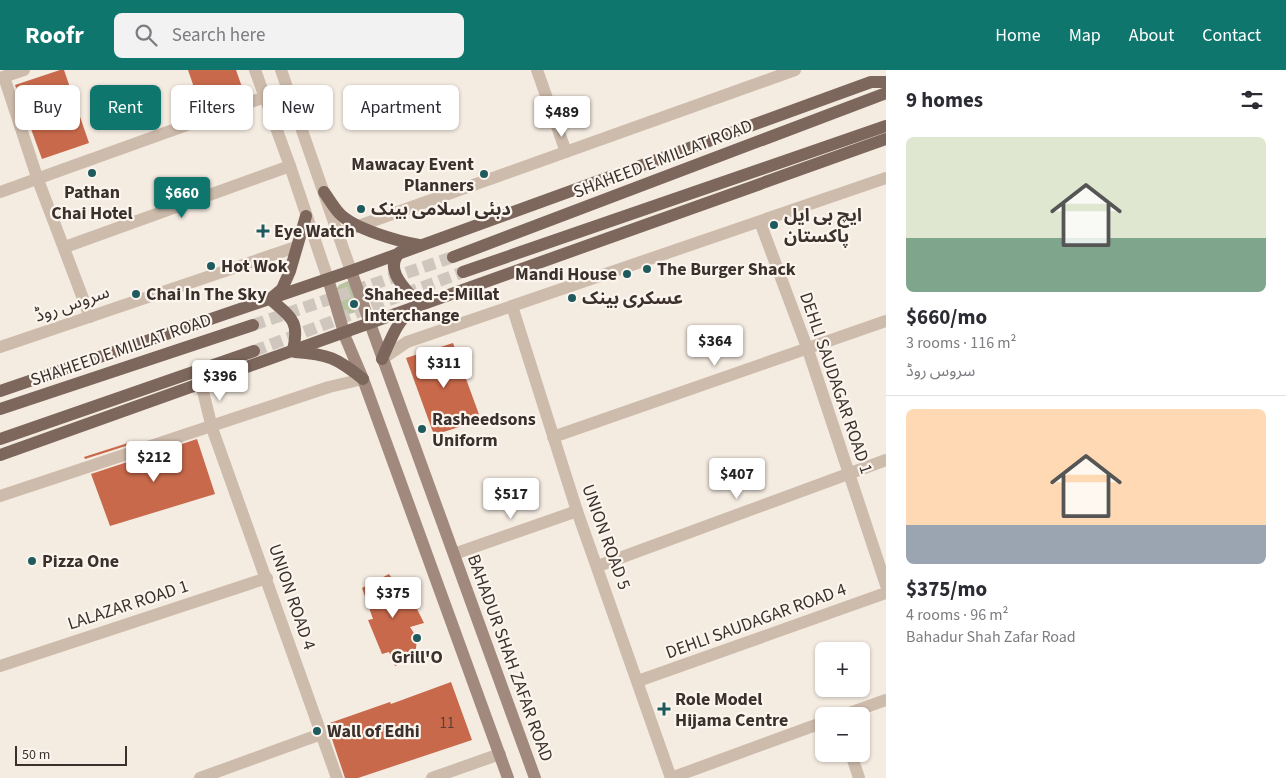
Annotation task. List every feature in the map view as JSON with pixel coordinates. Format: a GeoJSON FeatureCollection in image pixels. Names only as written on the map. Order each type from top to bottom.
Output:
{"type":"FeatureCollection","features":[{"type":"Feature","properties":{"kind":"main road"},"geometry":{"type":"LineString","coordinates":[[0,392],[351,271],[871,82],[886,82]]}},
{"type":"Feature","properties":{"kind":"main road","name":"SHAHEED E MILLAT ROAD"},"geometry":{"type":"LineString","coordinates":[[453,258],[886,93]]}},
{"type":"Feature","properties":{"kind":"main road"},"geometry":{"type":"LineString","coordinates":[[463,272],[886,126]]}},
{"type":"Feature","properties":{"kind":"main road"},"geometry":{"type":"LineString","coordinates":[[0,455],[886,139]]}},
{"type":"Feature","properties":{"kind":"main road"},"geometry":{"type":"LineString","coordinates":[[324,192],[340,214],[360,225],[399,240],[422,245]]}},
{"type":"Feature","properties":{"kind":"main road"},"geometry":{"type":"LineString","coordinates":[[270,299],[282,289],[290,271],[306,216]]}},
{"type":"Feature","properties":{"kind":"main road"},"geometry":{"type":"LineString","coordinates":[[400,252],[394,261],[394,272],[423,304]]}},
{"type":"Feature","properties":{"kind":"main road","name":"BAHADUR SHAH ZAFAR ROAD"},"geometry":{"type":"LineString","coordinates":[[351,271],[535,778]]}},
{"type":"Feature","properties":{"kind":"main road"},"geometry":{"type":"LineString","coordinates":[[328,279],[344,332],[363,378],[508,778]]}},
{"type":"Feature","properties":{"kind":"main road"},"geometry":{"type":"LineString","coordinates":[[270,299],[290,316],[294,322],[297,334],[291,351]]}},
{"type":"Feature","properties":{"kind":"main road"},"geometry":{"type":"LineString","coordinates":[[382,359],[394,331],[407,313],[423,304]]}},
{"type":"Feature","properties":{"kind":"main road","name":"SHAHEED E MILLAT ROAD"},"geometry":{"type":"LineString","coordinates":[[0,409],[253,325]]}},
{"type":"Feature","properties":{"kind":"main road"},"geometry":{"type":"LineString","coordinates":[[0,438],[254,351]]}},
{"type":"Feature","properties":{"kind":"main road"},"geometry":{"type":"LineString","coordinates":[[291,351],[327,355],[344,364],[363,378]]}},
{"type":"Feature","properties":{"kind":"street"},"geometry":{"type":"LineString","coordinates":[[24,70],[2,77],[38,180],[90,317]]}},
{"type":"Feature","properties":{"kind":"street"},"geometry":{"type":"LineString","coordinates":[[255,70],[263,92]]}},
{"type":"Feature","properties":{"kind":"street","name":"BAHADUR SHAH ZAFAR ROAD"},"geometry":{"type":"LineString","coordinates":[[281,70],[351,271]]}},
{"type":"Feature","properties":{"kind":"street"},"geometry":{"type":"LineString","coordinates":[[537,70],[566,152]]}},
{"type":"Feature","properties":{"kind":"street"},"geometry":{"type":"LineString","coordinates":[[339,233],[795,70]]}},
{"type":"Feature","properties":{"kind":"street"},"geometry":{"type":"LineString","coordinates":[[0,192],[38,180],[263,98]]}},
{"type":"Feature","properties":{"kind":"street"},"geometry":{"type":"LineString","coordinates":[[277,130],[328,279]]}},
{"type":"Feature","properties":{"kind":"street"},"geometry":{"type":"LineString","coordinates":[[65,247],[290,166]]}},
{"type":"Feature","properties":{"kind":"street"},"geometry":{"type":"LineString","coordinates":[[382,359],[407,342],[886,178]]}},
{"type":"Feature","properties":{"kind":"street","name":"DEHLI SAUDAGAR ROAD 1"},"geometry":{"type":"LineString","coordinates":[[760,222],[808,350],[886,585]]}},
{"type":"Feature","properties":{"kind":"street","name":"سروس روڈ"},"geometry":{"type":"LineString","coordinates":[[0,347],[296,247]]}},
{"type":"Feature","properties":{"kind":"street","name":"UNION ROAD 5"},"geometry":{"type":"LineString","coordinates":[[512,306],[577,511],[598,566],[671,778]]}},
{"type":"Feature","properties":{"kind":"street"},"geometry":{"type":"LineString","coordinates":[[553,437],[808,350],[886,321]]}},
{"type":"Feature","properties":{"kind":"street"},"geometry":{"type":"LineString","coordinates":[[0,496],[212,428],[329,387],[363,378]]}},
{"type":"Feature","properties":{"kind":"street","name":"UNION ROAD 4"},"geometry":{"type":"LineString","coordinates":[[201,383],[212,428],[337,778]]}},
{"type":"Feature","properties":{"kind":"street"},"geometry":{"type":"LineString","coordinates":[[598,566],[886,460]]}},
{"type":"Feature","properties":{"kind":"street"},"geometry":{"type":"LineString","coordinates":[[454,554],[577,511]]}},
{"type":"Feature","properties":{"kind":"street","name":"LALAZAR ROAD 1"},"geometry":{"type":"LineString","coordinates":[[0,666],[267,578]]}},
{"type":"Feature","properties":{"kind":"street","name":"DEHLI SAUDAGAR ROAD 4"},"geometry":{"type":"LineString","coordinates":[[638,681],[886,593]]}},
{"type":"Feature","properties":{"kind":"street"},"geometry":{"type":"LineString","coordinates":[[866,707],[886,700]]}},
{"type":"Feature","properties":{"kind":"street"},"geometry":{"type":"LineString","coordinates":[[671,778],[815,725]]}},
{"type":"Feature","properties":{"kind":"street"},"geometry":{"type":"LineString","coordinates":[[200,778],[321,734]]}},
{"type":"Feature","properties":{"kind":"street"},"geometry":{"type":"LineString","coordinates":[[432,778],[500,754]]}},
{"type":"Feature","properties":{"kind":"street"},"geometry":{"type":"LineString","coordinates":[[854,762],[859,778]]}},
{"type":"Feature","properties":{"kind":"green space"},"geometry":{"type":"Polygon","coordinates":[[[348,281],[363,287],[367,297],[363,305],[356,312],[348,314],[343,313],[336,290],[339,285],[348,281]]]}},
{"type":"Feature","properties":{"kind":"building"},"geometry":{"type":"Polygon","coordinates":[[[64,70],[69,85],[15,85],[64,70]]]}},
{"type":"Feature","properties":{"kind":"building"},"geometry":{"type":"Polygon","coordinates":[[[188,70],[236,70],[241,85],[193,85],[188,70]]]}},
{"type":"Feature","properties":{"kind":"building"},"geometry":{"type":"Polygon","coordinates":[[[80,117],[89,143],[42,159],[31,130],[80,130],[80,117]]]}},
{"type":"Feature","properties":{"kind":"building"},"geometry":{"type":"Polygon","coordinates":[[[453,343],[481,420],[434,435],[406,358],[453,343]]]}},
{"type":"Feature","properties":{"kind":"building"},"geometry":{"type":"Polygon","coordinates":[[[197,439],[215,494],[110,526],[91,474],[197,439]]]}},
{"type":"Feature","properties":{"kind":"building"},"geometry":{"type":"Polygon","coordinates":[[[131,442],[132,444],[85,459],[84,457],[131,442]]]}},
{"type":"Feature","properties":{"kind":"building"},"geometry":{"type":"Polygon","coordinates":[[[389,574],[409,602],[412,601],[415,605],[424,623],[410,627],[417,638],[415,658],[395,666],[389,652],[382,654],[368,620],[373,619],[362,588],[389,574]]]}},
{"type":"Feature","properties":{"kind":"building"},"geometry":{"type":"Polygon","coordinates":[[[451,682],[472,740],[358,778],[345,778],[327,724],[390,702],[391,704],[451,682]]]}},
{"type":"Feature","properties":{"kind":"tunnel"},"geometry":{"type":"LineString","coordinates":[[253,325],[453,257]]}},
{"type":"Feature","properties":{"kind":"tunnel"},"geometry":{"type":"LineString","coordinates":[[254,351],[463,272]]}},
{"type":"Feature","properties":{"kind":"place","name":"Pathan Chai Hotel"},"geometry":{"type":"Point","coordinates":[92,173]}},
{"type":"Feature","properties":{"kind":"place","name":"Mawacay Event Planners"},"geometry":{"type":"Point","coordinates":[484,174]}},
{"type":"Feature","properties":{"kind":"place","name":"دبئی اسلامی بینک"},"geometry":{"type":"Point","coordinates":[361,209]}},
{"type":"Feature","properties":{"kind":"place","name":"ایچ بی ایل پاکستان"},"geometry":{"type":"Point","coordinates":[774,225]}},
{"type":"Feature","properties":{"kind":"place","name":"Eye Watch"},"geometry":{"type":"Point","coordinates":[263,231]}},
{"type":"Feature","properties":{"kind":"place","name":"Hot Wok"},"geometry":{"type":"Point","coordinates":[211,266]}},
{"type":"Feature","properties":{"kind":"place","name":"The Burger Shack"},"geometry":{"type":"Point","coordinates":[647,269]}},
{"type":"Feature","properties":{"kind":"place","name":"Mandi House"},"geometry":{"type":"Point","coordinates":[627,274]}},
{"type":"Feature","properties":{"kind":"place","name":"Chai In The Sky"},"geometry":{"type":"Point","coordinates":[136,294]}},
{"type":"Feature","properties":{"kind":"place","name":"عسکری بینک"},"geometry":{"type":"Point","coordinates":[572,298]}},
{"type":"Feature","properties":{"kind":"place","name":"Shaheed-e-Millat Interchange"},"geometry":{"type":"Point","coordinates":[354,304]}},
{"type":"Feature","properties":{"kind":"place","name":"Rasheedsons Uniform"},"geometry":{"type":"Point","coordinates":[422,429]}},
{"type":"Feature","properties":{"kind":"place","name":"Pizza One"},"geometry":{"type":"Point","coordinates":[32,561]}},
{"type":"Feature","properties":{"kind":"place","name":"Grill'O"},"geometry":{"type":"Point","coordinates":[417,638]}},
{"type":"Feature","properties":{"kind":"place","name":"Role Model Hijama Centre"},"geometry":{"type":"Point","coordinates":[664,709]}},
{"type":"Feature","properties":{"kind":"place","name":"Wall of Edhi"},"geometry":{"type":"Point","coordinates":[317,731]}}]}
